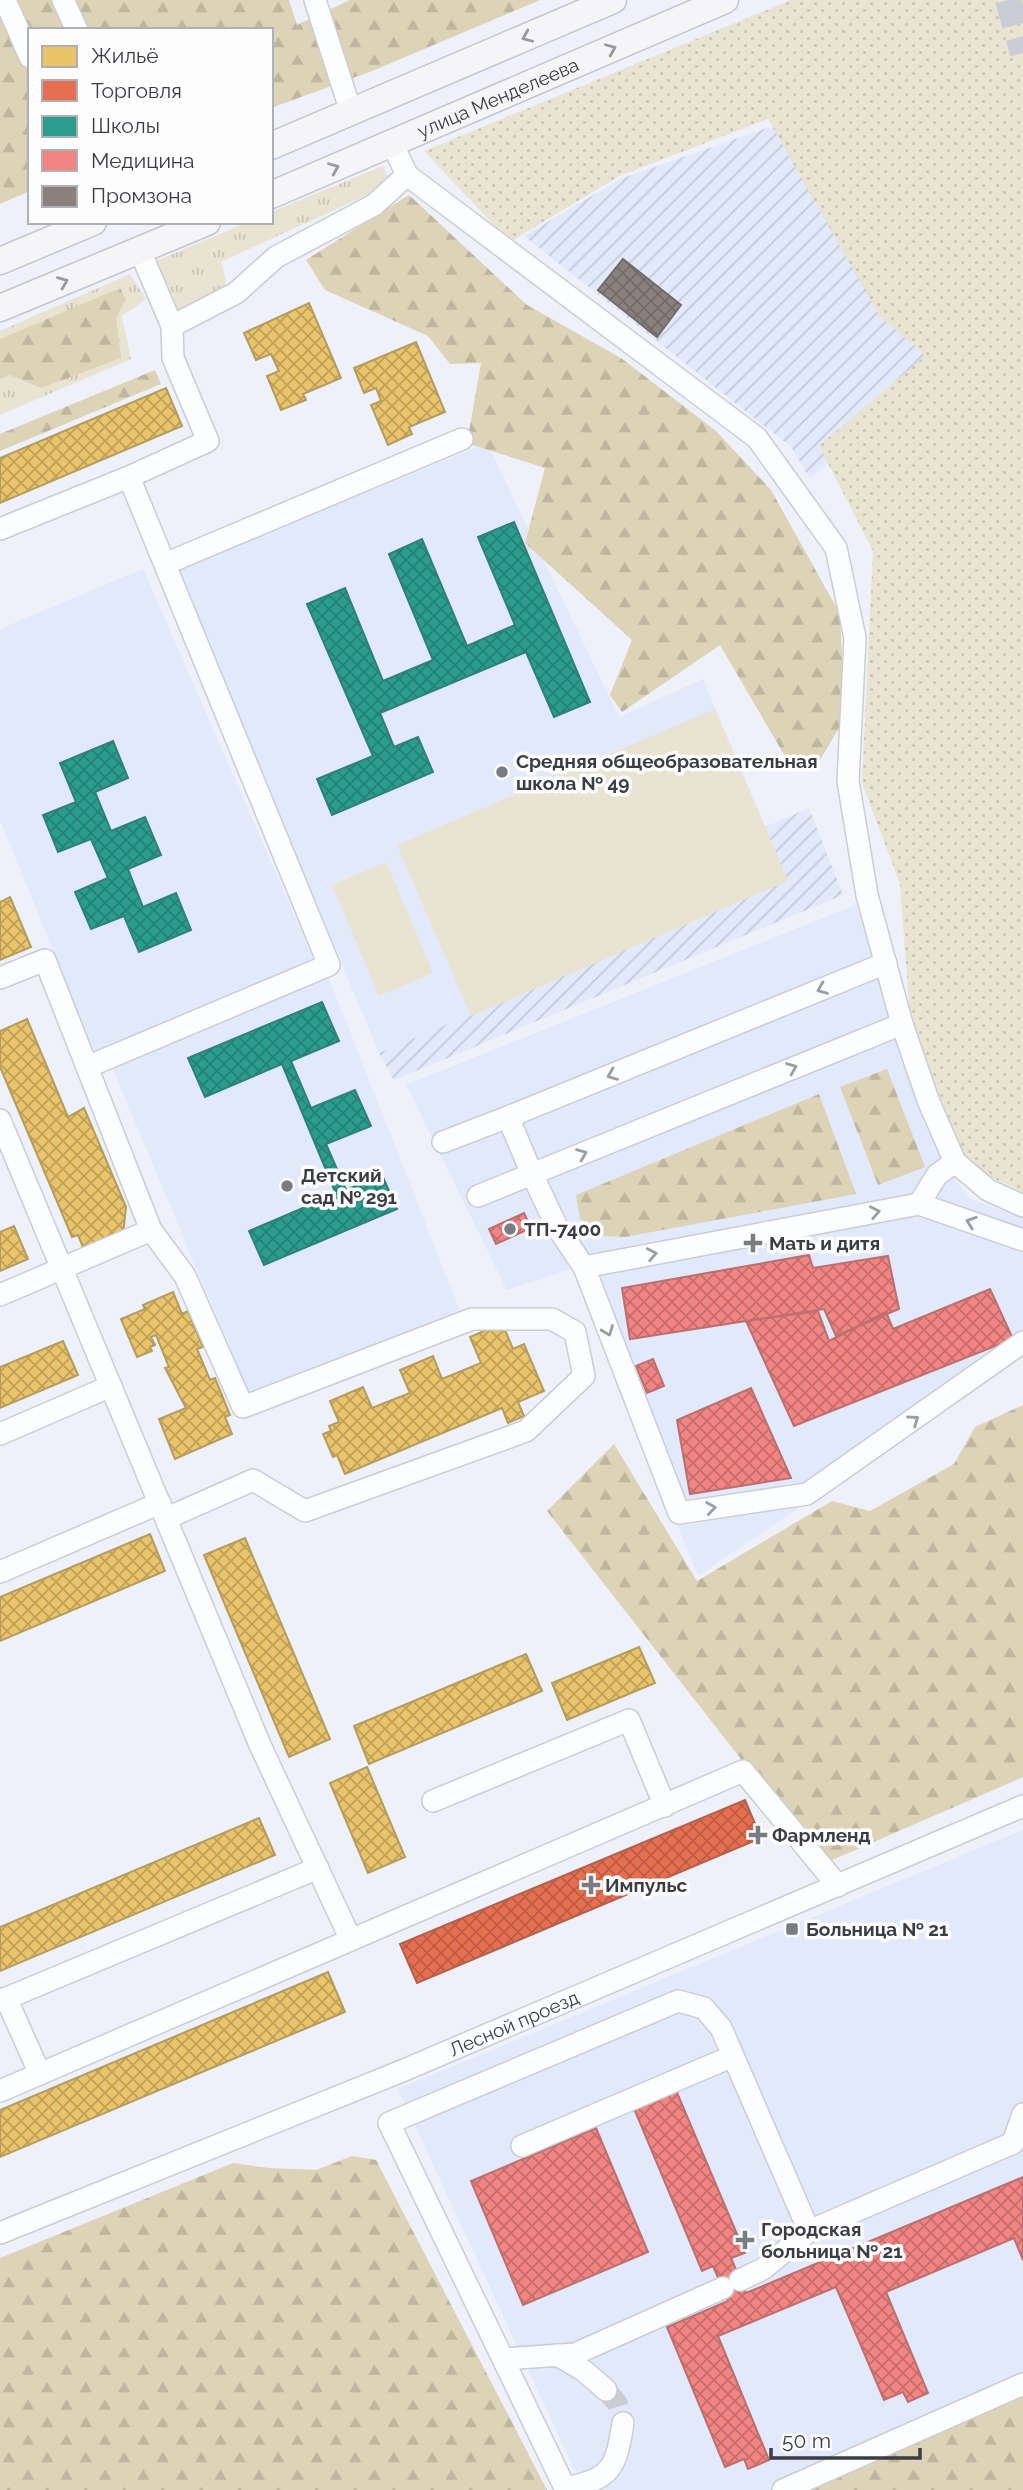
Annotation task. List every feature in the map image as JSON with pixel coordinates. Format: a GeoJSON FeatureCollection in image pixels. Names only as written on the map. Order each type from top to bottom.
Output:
{"type":"FeatureCollection","features":[{"type":"Feature","properties":{"kind":"main road"},"geometry":{"type":"LineString","coordinates":[[273,145],[613,0]]}},
{"type":"Feature","properties":{"kind":"main road","name":"улица Менделеева"},"geometry":{"type":"LineString","coordinates":[[273,194],[726,0]]}},
{"type":"Feature","properties":{"kind":"main road"},"geometry":{"type":"LineString","coordinates":[[0,261],[88,224]]}},
{"type":"Feature","properties":{"kind":"main road"},"geometry":{"type":"LineString","coordinates":[[0,308],[202,224]]}},
{"type":"Feature","properties":{"kind":"street"},"geometry":{"type":"LineString","coordinates":[[5,0],[28,52]]}},
{"type":"Feature","properties":{"kind":"street"},"geometry":{"type":"LineString","coordinates":[[63,0],[76,28]]}},
{"type":"Feature","properties":{"kind":"street"},"geometry":{"type":"LineString","coordinates":[[315,0],[351,112]]}},
{"type":"Feature","properties":{"kind":"street"},"geometry":{"type":"LineString","coordinates":[[392,143],[407,175],[757,438],[836,548],[855,638],[848,781],[867,895],[902,1024],[928,1100],[955,1162],[988,1190],[1023,1206]]}},
{"type":"Feature","properties":{"kind":"street"},"geometry":{"type":"LineString","coordinates":[[172,326],[236,293],[276,257],[373,205],[407,175]]}},
{"type":"Feature","properties":{"kind":"street"},"geometry":{"type":"LineString","coordinates":[[0,529],[129,477],[208,441],[173,358],[172,326],[140,251]]}},
{"type":"Feature","properties":{"kind":"street"},"geometry":{"type":"LineString","coordinates":[[165,564],[462,439]]}},
{"type":"Feature","properties":{"kind":"street"},"geometry":{"type":"LineString","coordinates":[[87,1067],[330,965],[129,477]]}},
{"type":"Feature","properties":{"kind":"street"},"geometry":{"type":"LineString","coordinates":[[0,978],[45,960],[151,1230],[185,1276],[243,1407],[472,1319],[552,1319],[575,1332],[584,1376],[526,1431],[305,1511],[253,1480],[163,1510],[0,1572]]}},
{"type":"Feature","properties":{"kind":"street"},"geometry":{"type":"LineString","coordinates":[[443,1142],[886,963]]}},
{"type":"Feature","properties":{"kind":"street"},"geometry":{"type":"LineString","coordinates":[[478,1196],[902,1024]]}},
{"type":"Feature","properties":{"kind":"street"},"geometry":{"type":"LineString","coordinates":[[508,1117],[556,1227],[584,1267],[679,1513],[807,1494],[1023,1342]]}},
{"type":"Feature","properties":{"kind":"street"},"geometry":{"type":"LineString","coordinates":[[0,1120],[260,1745],[351,1940]]}},
{"type":"Feature","properties":{"kind":"street"},"geometry":{"type":"LineString","coordinates":[[919,1204],[937,1175],[955,1162]]}},
{"type":"Feature","properties":{"kind":"street"},"geometry":{"type":"LineString","coordinates":[[584,1267],[919,1204],[1023,1240]]}},
{"type":"Feature","properties":{"kind":"street"},"geometry":{"type":"LineString","coordinates":[[0,1295],[151,1230]]}},
{"type":"Feature","properties":{"kind":"street"},"geometry":{"type":"LineString","coordinates":[[0,1434],[111,1386]]}},
{"type":"Feature","properties":{"kind":"street"},"geometry":{"type":"LineString","coordinates":[[433,1801],[629,1720],[665,1806]]}},
{"type":"Feature","properties":{"kind":"street"},"geometry":{"type":"LineString","coordinates":[[0,2091],[743,1771],[838,1886]]}},
{"type":"Feature","properties":{"kind":"street","name":"Лесной проезд"},"geometry":{"type":"LineString","coordinates":[[0,2233],[402,2071],[1023,1806]]}},
{"type":"Feature","properties":{"kind":"street"},"geometry":{"type":"LineString","coordinates":[[40,2074],[3,2000],[318,1868]]}},
{"type":"Feature","properties":{"kind":"street"},"geometry":{"type":"LineString","coordinates":[[623,2423],[620,2447],[608,2471],[593,2482],[565,2489],[389,2123],[678,2001],[704,2008],[721,2028],[809,2231]]}},
{"type":"Feature","properties":{"kind":"street"},"geometry":{"type":"LineString","coordinates":[[522,2146],[733,2056]]}},
{"type":"Feature","properties":{"kind":"street"},"geometry":{"type":"LineString","coordinates":[[503,2359],[575,2354],[732,2284],[763,2269],[809,2231],[1018,2141],[1023,2114]]}},
{"type":"Feature","properties":{"kind":"street"},"geometry":{"type":"LineString","coordinates":[[557,2355],[583,2370],[606,2389]]}},
{"type":"Feature","properties":{"kind":"street"},"geometry":{"type":"LineString","coordinates":[[783,2490],[1023,2384]]}},
{"type":"Feature","properties":{"kind":"shaded area"},"geometry":{"type":"Polygon","coordinates":[[[781,123],[936,374],[810,479],[791,447],[524,236],[620,179],[781,123]]]}},
{"type":"Feature","properties":{"kind":"shaded area","name":"Средняя общеобразовательная школа № 49"},"geometry":{"type":"Polygon","coordinates":[[[487,443],[619,717],[703,679],[788,881],[379,1053],[178,570],[487,443]]]}},
{"type":"Feature","properties":{"kind":"shaded area"},"geometry":{"type":"Polygon","coordinates":[[[143,569],[317,967],[96,1055],[0,820],[0,629],[143,569]]]}},
{"type":"Feature","properties":{"kind":"shaded area"},"geometry":{"type":"Polygon","coordinates":[[[809,808],[843,895],[394,1080],[379,1053],[788,881],[765,827],[809,808]]]}},
{"type":"Feature","properties":{"kind":"shaded area","name":"Мать и дитя"},"geometry":{"type":"Polygon","coordinates":[[[856,905],[945,1167],[970,1198],[1023,1219],[1023,1356],[698,1576],[574,1268],[507,1290],[406,1085],[856,905]]]}},
{"type":"Feature","properties":{"kind":"shaded area","name":"Детский сад № 291"},"geometry":{"type":"Polygon","coordinates":[[[326,971],[460,1311],[250,1396],[110,1062],[326,971]]]}},
{"type":"Feature","properties":{"kind":"shaded area","name":"Городская больница № 21"},"geometry":{"type":"Polygon","coordinates":[[[1023,1830],[1023,2391],[782,2490],[584,2490],[398,2089],[1023,1830]]]}},
{"type":"Feature","properties":{"kind":"green space"},"geometry":{"type":"Polygon","coordinates":[[[0,0],[289,0],[297,25],[350,0],[540,0],[372,71],[273,107],[273,28],[28,28],[28,192],[0,204],[0,0]]]}},
{"type":"Feature","properties":{"kind":"green space"},"geometry":{"type":"Polygon","coordinates":[[[791,0],[1023,0],[1023,1192],[969,1167],[911,1029],[900,884],[862,783],[873,551],[819,446],[926,355],[880,317],[768,119],[619,176],[510,242],[424,151],[791,0]]]}},
{"type":"Feature","properties":{"kind":"green space"},"geometry":{"type":"Polygon","coordinates":[[[383,166],[391,184],[221,262],[226,281],[222,292],[174,315],[154,262],[243,224],[273,224],[273,211],[383,166]]]}},
{"type":"Feature","properties":{"kind":"green space"},"geometry":{"type":"Polygon","coordinates":[[[409,195],[527,305],[621,358],[716,431],[771,490],[840,614],[845,718],[814,770],[793,770],[720,645],[622,712],[610,695],[632,640],[525,543],[545,468],[467,443],[481,363],[450,364],[428,336],[325,290],[306,260],[409,195]]]}},
{"type":"Feature","properties":{"kind":"green space"},"geometry":{"type":"Polygon","coordinates":[[[130,274],[146,299],[122,316],[131,359],[0,415],[0,331],[130,274]]]}},
{"type":"Feature","properties":{"kind":"green space"},"geometry":{"type":"Polygon","coordinates":[[[120,288],[126,299],[116,318],[121,358],[41,388],[10,375],[0,379],[0,339],[120,288]]]}},
{"type":"Feature","properties":{"kind":"green space"},"geometry":{"type":"Polygon","coordinates":[[[155,370],[161,384],[0,451],[0,434],[155,370]]]}},
{"type":"Feature","properties":{"kind":"green space"},"geometry":{"type":"Polygon","coordinates":[[[715,709],[788,881],[471,1016],[397,845],[715,709]]]}},
{"type":"Feature","properties":{"kind":"green space"},"geometry":{"type":"Polygon","coordinates":[[[386,862],[433,973],[379,996],[332,885],[386,862]]]}},
{"type":"Feature","properties":{"kind":"green space"},"geometry":{"type":"Polygon","coordinates":[[[887,1069],[925,1167],[878,1185],[840,1087],[887,1069]]]}},
{"type":"Feature","properties":{"kind":"green space"},"geometry":{"type":"Polygon","coordinates":[[[819,1094],[856,1194],[625,1237],[605,1236],[580,1219],[576,1195],[819,1094]]]}},
{"type":"Feature","properties":{"kind":"green space"},"geometry":{"type":"Polygon","coordinates":[[[1023,1405],[1023,1777],[823,1864],[547,1511],[614,1444],[697,1581],[832,1501],[870,1511],[954,1464],[975,1427],[1023,1405]]]}},
{"type":"Feature","properties":{"kind":"green space"},"geometry":{"type":"Polygon","coordinates":[[[352,2156],[376,2160],[547,2490],[0,2490],[0,2258],[233,2163],[316,2170],[352,2156]]]}},
{"type":"Feature","properties":{"kind":"green space"},"geometry":{"type":"Polygon","coordinates":[[[1023,2391],[1023,2490],[782,2490],[1023,2391]]]}},
{"type":"Feature","properties":{"kind":"building: Жильё"},"geometry":{"type":"Polygon","coordinates":[[[309,303],[341,378],[303,394],[306,400],[281,410],[267,376],[279,371],[271,354],[256,360],[244,333],[309,303]]]}},
{"type":"Feature","properties":{"kind":"building: Жильё"},"geometry":{"type":"Polygon","coordinates":[[[416,342],[445,412],[409,427],[412,434],[388,445],[371,405],[381,401],[376,388],[364,393],[354,368],[416,342]]]}},
{"type":"Feature","properties":{"kind":"building: Жильё"},"geometry":{"type":"Polygon","coordinates":[[[166,388],[182,426],[0,503],[0,458],[166,388]]]}},
{"type":"Feature","properties":{"kind":"building: Жильё"},"geometry":{"type":"Polygon","coordinates":[[[10,897],[31,947],[0,960],[0,902],[10,897]]]}},
{"type":"Feature","properties":{"kind":"building: Жильё"},"geometry":{"type":"Polygon","coordinates":[[[27,1019],[68,1117],[84,1108],[126,1207],[123,1235],[85,1252],[78,1235],[72,1237],[0,1067],[0,1031],[27,1019]]]}},
{"type":"Feature","properties":{"kind":"building: Жильё"},"geometry":{"type":"Polygon","coordinates":[[[14,1226],[28,1259],[0,1271],[0,1232],[14,1226]]]}},
{"type":"Feature","properties":{"kind":"building: Жильё"},"geometry":{"type":"Polygon","coordinates":[[[173,1292],[182,1314],[188,1311],[203,1347],[197,1349],[210,1380],[215,1378],[230,1415],[225,1417],[232,1434],[175,1459],[159,1419],[186,1408],[165,1368],[169,1367],[156,1335],[151,1337],[155,1345],[150,1347],[152,1351],[137,1357],[121,1319],[145,1309],[143,1305],[173,1292]]]}},
{"type":"Feature","properties":{"kind":"building: Жильё"},"geometry":{"type":"Polygon","coordinates":[[[502,1323],[513,1349],[524,1344],[544,1391],[518,1402],[524,1416],[508,1423],[502,1408],[345,1474],[337,1455],[333,1457],[323,1434],[331,1431],[329,1426],[339,1422],[330,1401],[363,1387],[372,1408],[410,1393],[400,1370],[433,1356],[442,1379],[481,1363],[470,1337],[502,1323]]]}},
{"type":"Feature","properties":{"kind":"building: Жильё"},"geometry":{"type":"Polygon","coordinates":[[[63,1341],[78,1375],[0,1408],[0,1367],[63,1341]]]}},
{"type":"Feature","properties":{"kind":"building: Жильё"},"geometry":{"type":"Polygon","coordinates":[[[150,1534],[165,1571],[0,1641],[0,1597],[150,1534]]]}},
{"type":"Feature","properties":{"kind":"building: Жильё"},"geometry":{"type":"Polygon","coordinates":[[[245,1538],[330,1739],[289,1757],[204,1555],[245,1538]]]}},
{"type":"Feature","properties":{"kind":"building: Жильё"},"geometry":{"type":"Polygon","coordinates":[[[639,1647],[655,1683],[567,1720],[552,1683],[639,1647]]]}},
{"type":"Feature","properties":{"kind":"building: Жильё"},"geometry":{"type":"Polygon","coordinates":[[[526,1654],[542,1691],[369,1764],[354,1726],[526,1654]]]}},
{"type":"Feature","properties":{"kind":"building: Жильё"},"geometry":{"type":"Polygon","coordinates":[[[367,1767],[405,1857],[368,1873],[330,1783],[367,1767]]]}},
{"type":"Feature","properties":{"kind":"building: Жильё"},"geometry":{"type":"Polygon","coordinates":[[[259,1818],[275,1855],[0,1971],[0,1927],[259,1818]]]}},
{"type":"Feature","properties":{"kind":"building: Жильё"},"geometry":{"type":"Polygon","coordinates":[[[328,1972],[345,2012],[0,2157],[0,2110],[328,1972]]]}},
{"type":"Feature","properties":{"kind":"building: Торговля"},"geometry":{"type":"Polygon","coordinates":[[[745,1800],[761,1838],[417,1983],[400,1944],[745,1800]]]}},
{"type":"Feature","properties":{"kind":"building: Школы"},"geometry":{"type":"Polygon","coordinates":[[[514,522],[590,702],[554,717],[526,652],[380,713],[394,747],[418,737],[433,772],[332,815],[317,779],[373,756],[307,604],[345,588],[383,681],[433,660],[389,554],[422,539],[467,646],[515,625],[478,537],[514,522]]]}},
{"type":"Feature","properties":{"kind":"building: Школы"},"geometry":{"type":"Polygon","coordinates":[[[113,741],[128,778],[95,792],[111,831],[145,817],[161,855],[128,869],[143,907],[176,893],[191,930],[139,952],[124,916],[91,929],[75,892],[108,878],[91,839],[58,852],[43,815],[76,802],[60,763],[113,741]]]}},
{"type":"Feature","properties":{"kind":"building: Школы"},"geometry":{"type":"Polygon","coordinates":[[[322,1002],[339,1041],[291,1061],[311,1108],[355,1090],[371,1126],[326,1144],[346,1190],[382,1175],[397,1209],[264,1265],[249,1231],[336,1194],[282,1064],[205,1097],[188,1058],[322,1002]]]}},
{"type":"Feature","properties":{"kind":"building: Медицина","name":"ТП-7400"},"geometry":{"type":"Polygon","coordinates":[[[524,1213],[531,1228],[496,1244],[489,1229],[524,1213]]]}},
{"type":"Feature","properties":{"kind":"building: Медицина"},"geometry":{"type":"Polygon","coordinates":[[[809,1255],[813,1268],[888,1256],[899,1309],[836,1336],[824,1309],[630,1339],[622,1288],[809,1255]]]}},
{"type":"Feature","properties":{"kind":"building: Медицина"},"geometry":{"type":"Polygon","coordinates":[[[990,1289],[1013,1339],[794,1426],[746,1321],[818,1311],[829,1341],[886,1312],[893,1329],[990,1289]]]}},
{"type":"Feature","properties":{"kind":"building: Медицина"},"geometry":{"type":"Polygon","coordinates":[[[653,1359],[664,1386],[647,1393],[636,1366],[653,1359]]]}},
{"type":"Feature","properties":{"kind":"building: Медицина"},"geometry":{"type":"Polygon","coordinates":[[[751,1388],[791,1478],[690,1494],[677,1420],[751,1388]]]}},
{"type":"Feature","properties":{"kind":"building: Медицина"},"geometry":{"type":"Polygon","coordinates":[[[675,2088],[745,2253],[731,2258],[746,2293],[1023,2177],[1023,2260],[1014,2238],[886,2292],[928,2393],[908,2402],[903,2392],[884,2400],[836,2287],[718,2336],[769,2460],[748,2469],[744,2459],[725,2467],[667,2327],[728,2301],[713,2266],[702,2271],[633,2106],[675,2088]]]}},
{"type":"Feature","properties":{"kind":"building: Медицина"},"geometry":{"type":"Polygon","coordinates":[[[596,2128],[648,2252],[523,2305],[471,2181],[596,2128]]]}},
{"type":"Feature","properties":{"kind":"building: Промзона"},"geometry":{"type":"Polygon","coordinates":[[[623,259],[681,305],[657,337],[598,290],[623,259]]]}},
{"type":"Feature","properties":{"kind":"tunnel"},"geometry":{"type":"LineString","coordinates":[[1008,0],[1023,53]]}},
{"type":"Feature","properties":{"kind":"tunnel"},"geometry":{"type":"LineString","coordinates":[[606,2390],[617,2403],[623,2423]]}},
{"type":"Feature","properties":{"kind":"place","name":"Средняя общеобразовательная школа № 49"},"geometry":{"type":"Point","coordinates":[502,772]}},
{"type":"Feature","properties":{"kind":"place","name":"Детский сад № 291"},"geometry":{"type":"Point","coordinates":[287,1186]}},
{"type":"Feature","properties":{"kind":"place","name":"ТП-7400"},"geometry":{"type":"Point","coordinates":[510,1229]}},
{"type":"Feature","properties":{"kind":"place","name":"Мать и дитя"},"geometry":{"type":"Point","coordinates":[753,1243]}},
{"type":"Feature","properties":{"kind":"place","name":"Фармленд"},"geometry":{"type":"Point","coordinates":[758,1835]}},
{"type":"Feature","properties":{"kind":"place","name":"Импульс"},"geometry":{"type":"Point","coordinates":[591,1885]}},
{"type":"Feature","properties":{"kind":"place","name":"Больница № 21"},"geometry":{"type":"Point","coordinates":[792,1929]}},
{"type":"Feature","properties":{"kind":"place","name":"Городская больница № 21"},"geometry":{"type":"Point","coordinates":[745,2240]}}]}
